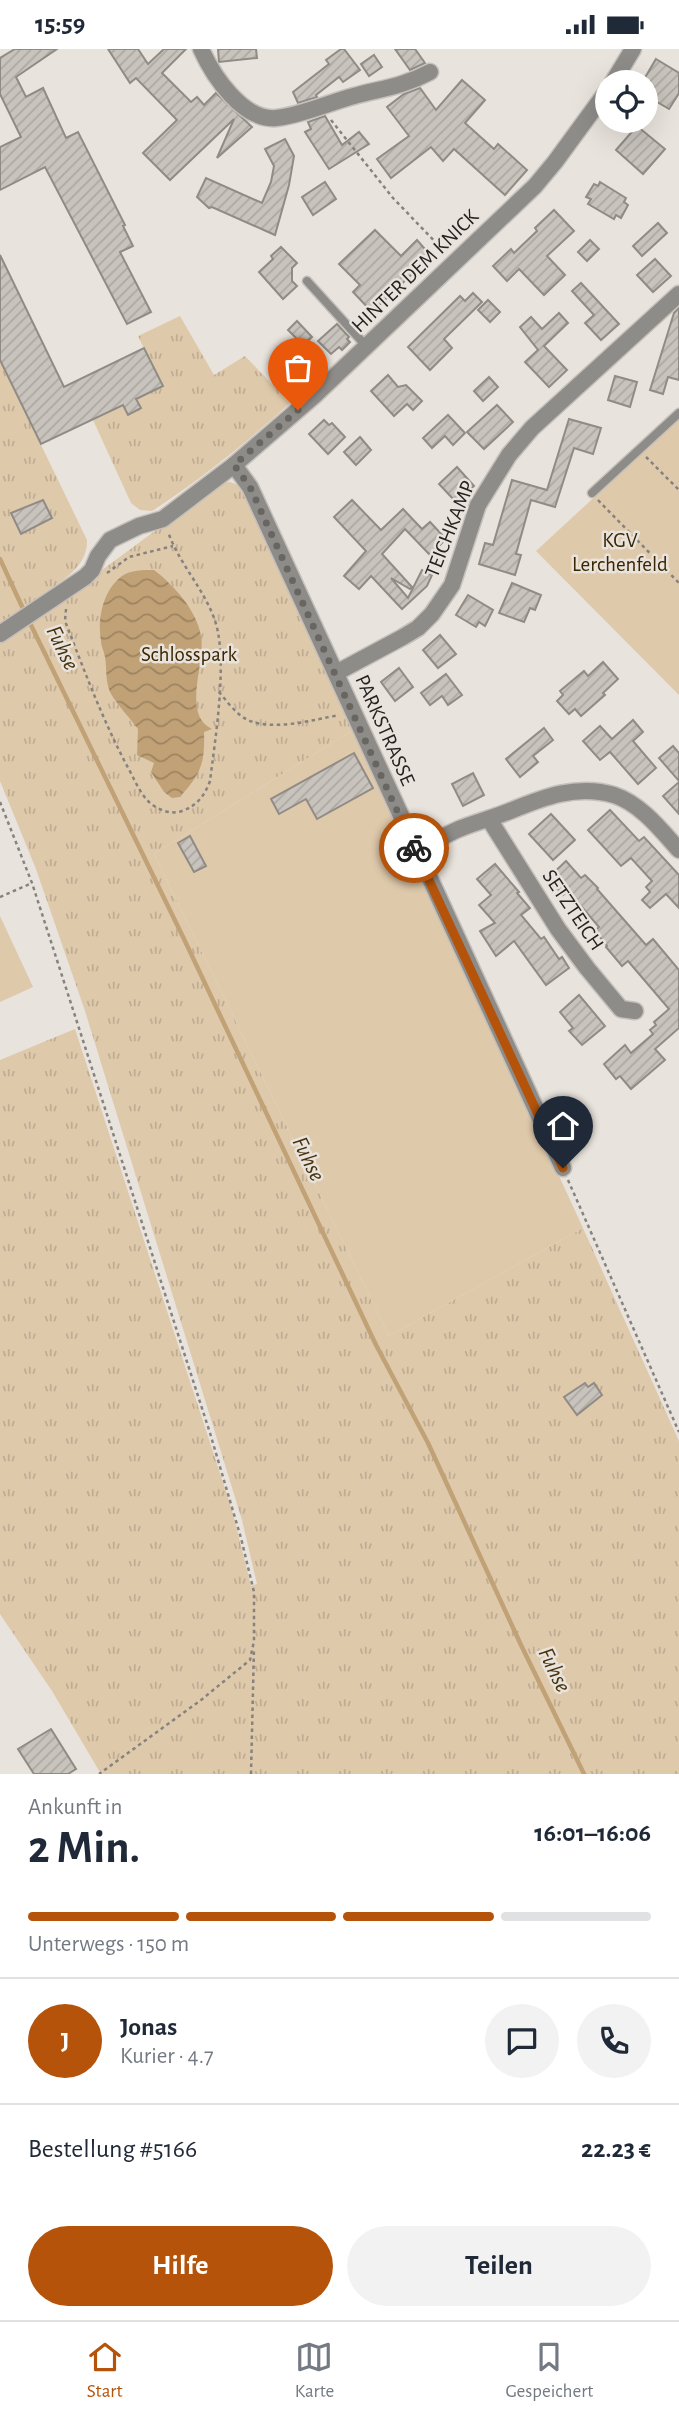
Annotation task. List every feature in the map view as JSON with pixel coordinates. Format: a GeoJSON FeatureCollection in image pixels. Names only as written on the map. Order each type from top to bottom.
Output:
{"type":"FeatureCollection","features":[{"type":"Feature","properties":{"kind":"street"},"geometry":{"type":"LineString","coordinates":[[201,49],[227,91],[257,115],[276,118],[408,84],[430,72]]}},
{"type":"Feature","properties":{"kind":"street"},"geometry":{"type":"LineString","coordinates":[[620,70],[633,49]]}},
{"type":"Feature","properties":{"kind":"street","name":"HINTER DEM KNICK"},"geometry":{"type":"LineString","coordinates":[[0,634],[85,577],[110,541],[139,526],[163,519],[234,465],[367,347],[535,185],[555,163],[595,108]]}},
{"type":"Feature","properties":{"kind":"street","name":"TEICHKAMP"},"geometry":{"type":"LineString","coordinates":[[336,673],[418,628],[432,614],[452,586],[478,505],[509,455],[532,428],[679,294]]}},
{"type":"Feature","properties":{"kind":"street","name":"PARKSTRASSE"},"geometry":{"type":"LineString","coordinates":[[234,465],[250,487],[563,1168]]}},
{"type":"Feature","properties":{"kind":"street"},"geometry":{"type":"LineString","coordinates":[[415,850],[458,829],[540,798],[560,792],[596,792],[615,796],[649,817],[679,851]]}},
{"type":"Feature","properties":{"kind":"street","name":"SETZTEICH"},"geometry":{"type":"LineString","coordinates":[[489,819],[558,929],[587,968],[621,1009],[635,1011]]}},
{"type":"Feature","properties":{"kind":"lane"},"geometry":{"type":"LineString","coordinates":[[307,281],[367,347]]}},
{"type":"Feature","properties":{"kind":"lane"},"geometry":{"type":"LineString","coordinates":[[592,493],[679,413]]}},
{"type":"Feature","properties":{"kind":"path"},"geometry":{"type":"LineString","coordinates":[[322,106],[346,141],[393,198],[445,252]]}},
{"type":"Feature","properties":{"kind":"path"},"geometry":{"type":"LineString","coordinates":[[639,449],[679,490]]}},
{"type":"Feature","properties":{"kind":"path"},"geometry":{"type":"LineString","coordinates":[[592,493],[679,583]]}},
{"type":"Feature","properties":{"kind":"path"},"geometry":{"type":"LineString","coordinates":[[71,603],[65,610],[65,621],[111,735],[138,785],[148,801],[160,809],[175,813],[190,808],[206,794],[211,781],[220,666],[215,620],[173,546],[163,519]]}},
{"type":"Feature","properties":{"kind":"path"},"geometry":{"type":"LineString","coordinates":[[108,573],[129,557],[173,546]]}},
{"type":"Feature","properties":{"kind":"path"},"geometry":{"type":"LineString","coordinates":[[219,692],[244,719],[261,723],[304,722],[354,712]]}},
{"type":"Feature","properties":{"kind":"path"},"geometry":{"type":"LineString","coordinates":[[0,801],[32,883],[210,1433],[241,1538],[254,1593],[251,1774]]}},
{"type":"Feature","properties":{"kind":"path"},"geometry":{"type":"LineString","coordinates":[[0,897],[32,883]]}},
{"type":"Feature","properties":{"kind":"path"},"geometry":{"type":"LineString","coordinates":[[563,1168],[679,1432]]}},
{"type":"Feature","properties":{"kind":"path"},"geometry":{"type":"LineString","coordinates":[[99,1774],[239,1670],[250,1660],[254,1641]]}},
{"type":"Feature","properties":{"kind":"green space"},"geometry":{"type":"Polygon","coordinates":[[[180,316],[214,375],[245,356],[290,403],[188,486],[152,511],[140,510],[131,503],[93,420],[123,405],[128,415],[140,408],[136,399],[162,386],[138,336],[180,316]]]}},
{"type":"Feature","properties":{"kind":"green space"},"geometry":{"type":"Polygon","coordinates":[[[0,360],[87,540],[83,559],[78,566],[39,597],[37,605],[0,628],[0,360]]]}},
{"type":"Feature","properties":{"kind":"green space","name":"KGV Lerchenfeld"},"geometry":{"type":"Polygon","coordinates":[[[679,419],[679,695],[536,551],[679,419]]]}},
{"type":"Feature","properties":{"kind":"green space","name":"Schlosspark"},"geometry":{"type":"Polygon","coordinates":[[[220,483],[238,485],[243,492],[353,730],[154,854],[389,1336],[583,1228],[679,1441],[679,1774],[101,1774],[52,1691],[0,1614],[0,1060],[75,1029],[232,1510],[251,1586],[257,1584],[242,1520],[85,1011],[36,869],[0,781],[0,639],[26,626],[220,483]]]}},
{"type":"Feature","properties":{"kind":"green space"},"geometry":{"type":"Polygon","coordinates":[[[353,730],[583,1228],[389,1336],[154,854],[353,730]]]}},
{"type":"Feature","properties":{"kind":"green space"},"geometry":{"type":"Polygon","coordinates":[[[0,916],[33,987],[0,1002],[0,916]]]}},
{"type":"Feature","properties":{"kind":"water"},"geometry":{"type":"Polygon","coordinates":[[[154,570],[184,599],[199,627],[202,647],[196,700],[203,722],[212,729],[204,732],[204,752],[193,781],[180,797],[172,798],[164,792],[151,772],[154,763],[137,755],[138,729],[111,694],[101,645],[101,614],[110,589],[122,576],[137,571],[154,570]]]}},
{"type":"Feature","properties":{"kind":"building"},"geometry":{"type":"Polygon","coordinates":[[[15,49],[57,49],[16,77],[26,97],[43,88],[66,138],[78,132],[125,225],[123,226],[133,246],[120,252],[151,312],[127,324],[45,167],[0,190],[0,147],[21,137],[0,94],[0,58],[15,49]]]}},
{"type":"Feature","properties":{"kind":"building"},"geometry":{"type":"Polygon","coordinates":[[[108,49],[138,49],[148,64],[164,49],[186,49],[162,73],[191,102],[197,97],[204,105],[216,93],[252,127],[217,158],[234,119],[170,180],[143,153],[177,120],[136,78],[130,83],[108,49]]]}},
{"type":"Feature","properties":{"kind":"building"},"geometry":{"type":"Polygon","coordinates":[[[218,49],[256,49],[257,58],[219,62],[218,49]]]}},
{"type":"Feature","properties":{"kind":"building"},"geometry":{"type":"Polygon","coordinates":[[[344,49],[360,70],[343,82],[339,77],[316,95],[317,97],[298,103],[293,92],[329,64],[326,60],[344,49]]]}},
{"type":"Feature","properties":{"kind":"building"},"geometry":{"type":"Polygon","coordinates":[[[395,49],[415,49],[425,63],[410,70],[395,49]]]}},
{"type":"Feature","properties":{"kind":"building"},"geometry":{"type":"Polygon","coordinates":[[[374,55],[382,67],[369,76],[361,64],[374,55]]]}},
{"type":"Feature","properties":{"kind":"building"},"geometry":{"type":"Polygon","coordinates":[[[656,59],[679,73],[679,93],[669,109],[658,102],[658,70],[650,70],[656,59]]]}},
{"type":"Feature","properties":{"kind":"building"},"geometry":{"type":"Polygon","coordinates":[[[462,80],[485,100],[465,123],[494,149],[498,144],[527,170],[505,195],[454,149],[443,161],[431,147],[391,178],[377,159],[409,136],[387,107],[404,94],[420,88],[436,110],[462,80]]]}},
{"type":"Feature","properties":{"kind":"building"},"geometry":{"type":"Polygon","coordinates":[[[325,116],[342,145],[359,132],[369,144],[329,169],[305,132],[311,129],[308,122],[325,116]]]}},
{"type":"Feature","properties":{"kind":"building"},"geometry":{"type":"Polygon","coordinates":[[[631,133],[646,133],[665,149],[643,174],[616,150],[631,133]]]}},
{"type":"Feature","properties":{"kind":"building"},"geometry":{"type":"Polygon","coordinates":[[[285,139],[294,156],[275,235],[209,208],[197,197],[206,178],[262,203],[274,166],[265,149],[285,139]]]}},
{"type":"Feature","properties":{"kind":"building"},"geometry":{"type":"Polygon","coordinates":[[[325,182],[336,199],[313,215],[302,197],[325,182]]]}},
{"type":"Feature","properties":{"kind":"building"},"geometry":{"type":"Polygon","coordinates":[[[600,182],[626,198],[624,202],[628,205],[621,218],[616,215],[614,219],[588,204],[591,199],[586,197],[594,184],[598,186],[600,182]]]}},
{"type":"Feature","properties":{"kind":"building"},"geometry":{"type":"Polygon","coordinates":[[[554,210],[574,231],[547,256],[565,275],[544,295],[519,269],[507,281],[493,266],[511,249],[514,253],[554,210]]]}},
{"type":"Feature","properties":{"kind":"building"},"geometry":{"type":"Polygon","coordinates":[[[658,223],[667,233],[642,256],[633,246],[658,223]]]}},
{"type":"Feature","properties":{"kind":"building"},"geometry":{"type":"Polygon","coordinates":[[[375,230],[401,256],[417,240],[431,256],[372,312],[353,292],[360,285],[339,264],[375,230]]]}},
{"type":"Feature","properties":{"kind":"building"},"geometry":{"type":"Polygon","coordinates":[[[590,240],[599,249],[587,261],[578,252],[590,240]]]}},
{"type":"Feature","properties":{"kind":"building"},"geometry":{"type":"Polygon","coordinates":[[[281,247],[297,263],[292,268],[292,281],[297,286],[283,299],[259,272],[281,247]]]}},
{"type":"Feature","properties":{"kind":"building"},"geometry":{"type":"Polygon","coordinates":[[[0,255],[64,387],[144,348],[163,386],[136,399],[141,408],[128,415],[123,405],[41,444],[0,360],[0,255]]]}},
{"type":"Feature","properties":{"kind":"building"},"geometry":{"type":"Polygon","coordinates":[[[655,259],[671,276],[653,292],[637,275],[655,259]]]}},
{"type":"Feature","properties":{"kind":"building"},"geometry":{"type":"Polygon","coordinates":[[[581,283],[619,324],[601,340],[585,323],[594,315],[572,291],[581,283]]]}},
{"type":"Feature","properties":{"kind":"building"},"geometry":{"type":"Polygon","coordinates":[[[473,293],[482,302],[444,339],[452,348],[430,370],[408,347],[460,296],[465,301],[473,293]]]}},
{"type":"Feature","properties":{"kind":"building"},"geometry":{"type":"Polygon","coordinates":[[[488,300],[500,312],[490,322],[478,310],[488,300]]]}},
{"type":"Feature","properties":{"kind":"building"},"geometry":{"type":"Polygon","coordinates":[[[679,308],[679,380],[668,377],[663,394],[650,390],[674,313],[679,308]]]}},
{"type":"Feature","properties":{"kind":"building"},"geometry":{"type":"Polygon","coordinates":[[[559,313],[568,323],[544,346],[567,370],[549,387],[525,362],[538,350],[520,327],[531,317],[542,329],[559,313]]]}},
{"type":"Feature","properties":{"kind":"building"},"geometry":{"type":"Polygon","coordinates":[[[297,321],[312,337],[303,345],[288,330],[297,321]]]}},
{"type":"Feature","properties":{"kind":"building"},"geometry":{"type":"Polygon","coordinates":[[[337,324],[349,337],[347,339],[350,342],[342,350],[339,347],[331,354],[318,341],[337,324]]]}},
{"type":"Feature","properties":{"kind":"building"},"geometry":{"type":"Polygon","coordinates":[[[288,349],[308,368],[291,386],[271,366],[288,349]]]}},
{"type":"Feature","properties":{"kind":"building"},"geometry":{"type":"Polygon","coordinates":[[[388,375],[398,387],[406,385],[422,401],[413,410],[407,404],[394,416],[371,391],[388,375]]]}},
{"type":"Feature","properties":{"kind":"building"},"geometry":{"type":"Polygon","coordinates":[[[615,376],[637,382],[630,407],[608,400],[615,376]]]}},
{"type":"Feature","properties":{"kind":"building"},"geometry":{"type":"Polygon","coordinates":[[[489,377],[498,387],[483,401],[474,391],[489,377]]]}},
{"type":"Feature","properties":{"kind":"building"},"geometry":{"type":"Polygon","coordinates":[[[497,405],[513,422],[484,449],[467,432],[497,405]]]}},
{"type":"Feature","properties":{"kind":"building"},"geometry":{"type":"Polygon","coordinates":[[[448,415],[465,433],[453,445],[445,436],[432,448],[423,438],[448,415]]]}},
{"type":"Feature","properties":{"kind":"building"},"geometry":{"type":"Polygon","coordinates":[[[569,419],[601,428],[593,454],[574,448],[555,507],[531,500],[516,554],[521,555],[515,575],[479,564],[485,543],[493,545],[512,480],[547,490],[569,419]]]}},
{"type":"Feature","properties":{"kind":"building"},"geometry":{"type":"Polygon","coordinates":[[[324,420],[329,425],[332,423],[345,437],[328,454],[309,434],[324,420]]]}},
{"type":"Feature","properties":{"kind":"building"},"geometry":{"type":"Polygon","coordinates":[[[360,437],[371,450],[356,465],[344,452],[360,437]]]}},
{"type":"Feature","properties":{"kind":"building"},"geometry":{"type":"Polygon","coordinates":[[[457,467],[474,486],[456,502],[439,484],[457,467]]]}},
{"type":"Feature","properties":{"kind":"building"},"geometry":{"type":"Polygon","coordinates":[[[43,500],[52,518],[21,534],[11,513],[43,500]]]}},
{"type":"Feature","properties":{"kind":"building"},"geometry":{"type":"Polygon","coordinates":[[[352,500],[381,530],[403,509],[422,529],[430,522],[446,539],[430,555],[405,529],[382,554],[412,587],[410,589],[391,578],[408,598],[422,570],[432,575],[427,586],[402,609],[371,576],[359,589],[344,576],[366,551],[334,517],[352,500]]]}},
{"type":"Feature","properties":{"kind":"building"},"geometry":{"type":"Polygon","coordinates":[[[512,583],[541,595],[535,610],[530,608],[524,622],[499,613],[512,583]]]}},
{"type":"Feature","properties":{"kind":"building"},"geometry":{"type":"Polygon","coordinates":[[[468,595],[493,610],[485,626],[479,622],[476,627],[456,615],[468,595]]]}},
{"type":"Feature","properties":{"kind":"building"},"geometry":{"type":"Polygon","coordinates":[[[440,635],[456,654],[438,668],[423,650],[440,635]]]}},
{"type":"Feature","properties":{"kind":"building"},"geometry":{"type":"Polygon","coordinates":[[[603,662],[618,679],[603,693],[605,695],[581,716],[575,709],[569,714],[557,701],[563,695],[560,691],[584,671],[588,676],[603,662]]]}},
{"type":"Feature","properties":{"kind":"building"},"geometry":{"type":"Polygon","coordinates":[[[399,668],[413,687],[395,701],[381,682],[399,668]]]}},
{"type":"Feature","properties":{"kind":"building"},"geometry":{"type":"Polygon","coordinates":[[[446,674],[462,695],[448,705],[442,696],[430,705],[421,693],[446,674]]]}},
{"type":"Feature","properties":{"kind":"building"},"geometry":{"type":"Polygon","coordinates":[[[633,720],[643,732],[633,741],[656,768],[638,784],[610,752],[600,760],[583,741],[600,726],[612,739],[633,720]]]}},
{"type":"Feature","properties":{"kind":"building"},"geometry":{"type":"Polygon","coordinates":[[[544,728],[553,740],[533,756],[538,762],[520,777],[506,759],[544,728]]]}},
{"type":"Feature","properties":{"kind":"building"},"geometry":{"type":"Polygon","coordinates":[[[673,746],[679,753],[679,781],[659,758],[673,746]]]}},
{"type":"Feature","properties":{"kind":"building"},"geometry":{"type":"Polygon","coordinates":[[[354,753],[373,788],[317,819],[306,799],[279,814],[271,799],[354,753]]]}},
{"type":"Feature","properties":{"kind":"building"},"geometry":{"type":"Polygon","coordinates":[[[473,773],[484,795],[463,806],[452,784],[473,773]]]}},
{"type":"Feature","properties":{"kind":"building"},"geometry":{"type":"Polygon","coordinates":[[[679,782],[679,814],[663,796],[679,782]]]}},
{"type":"Feature","properties":{"kind":"building"},"geometry":{"type":"Polygon","coordinates":[[[610,810],[639,841],[644,837],[679,875],[679,908],[666,894],[650,908],[642,900],[650,892],[646,887],[652,881],[631,858],[621,866],[588,830],[610,810]]]}},
{"type":"Feature","properties":{"kind":"building"},"geometry":{"type":"Polygon","coordinates":[[[551,814],[575,840],[553,860],[529,834],[551,814]]]}},
{"type":"Feature","properties":{"kind":"building"},"geometry":{"type":"Polygon","coordinates":[[[190,836],[206,866],[194,872],[178,843],[190,836]]]}},
{"type":"Feature","properties":{"kind":"building"},"geometry":{"type":"Polygon","coordinates":[[[566,861],[581,878],[585,875],[598,888],[646,945],[653,939],[679,970],[679,1028],[655,1049],[665,1060],[631,1089],[620,1076],[616,1079],[604,1064],[625,1045],[631,1053],[653,1034],[650,1030],[656,1025],[654,1022],[669,1009],[628,961],[622,966],[595,931],[599,927],[568,891],[563,895],[548,878],[566,861]]]}},
{"type":"Feature","properties":{"kind":"building"},"geometry":{"type":"Polygon","coordinates":[[[495,864],[530,908],[521,915],[541,939],[544,937],[559,959],[562,957],[569,968],[546,985],[514,941],[496,956],[480,931],[495,923],[479,905],[491,895],[477,879],[495,864]]]}},
{"type":"Feature","properties":{"kind":"building"},"geometry":{"type":"Polygon","coordinates":[[[579,995],[605,1026],[582,1045],[569,1031],[573,1028],[560,1012],[579,995]]]}},
{"type":"Feature","properties":{"kind":"building"},"geometry":{"type":"Polygon","coordinates":[[[585,1383],[588,1387],[594,1383],[602,1395],[577,1415],[564,1397],[585,1383]]]}},
{"type":"Feature","properties":{"kind":"building"},"geometry":{"type":"Polygon","coordinates":[[[51,1729],[76,1769],[68,1774],[34,1774],[18,1749],[51,1729]]]}},
{"type":"Feature","properties":{"kind":"waterway","name":"Fuhse"},"geometry":{"type":"LineString","coordinates":[[0,559],[25,613]]}},
{"type":"Feature","properties":{"kind":"waterway","name":"Fuhse"},"geometry":{"type":"LineString","coordinates":[[29,621],[184,939],[376,1345],[428,1443],[584,1774]]}},
{"type":"Feature","properties":{"kind":"way so far"},"geometry":{"type":"LineString","coordinates":[[298,410],[234,465],[250,487],[414,848]]}},
{"type":"Feature","properties":{"kind":"route"},"geometry":{"type":"LineString","coordinates":[[414,848],[563,1168]]}}]}
